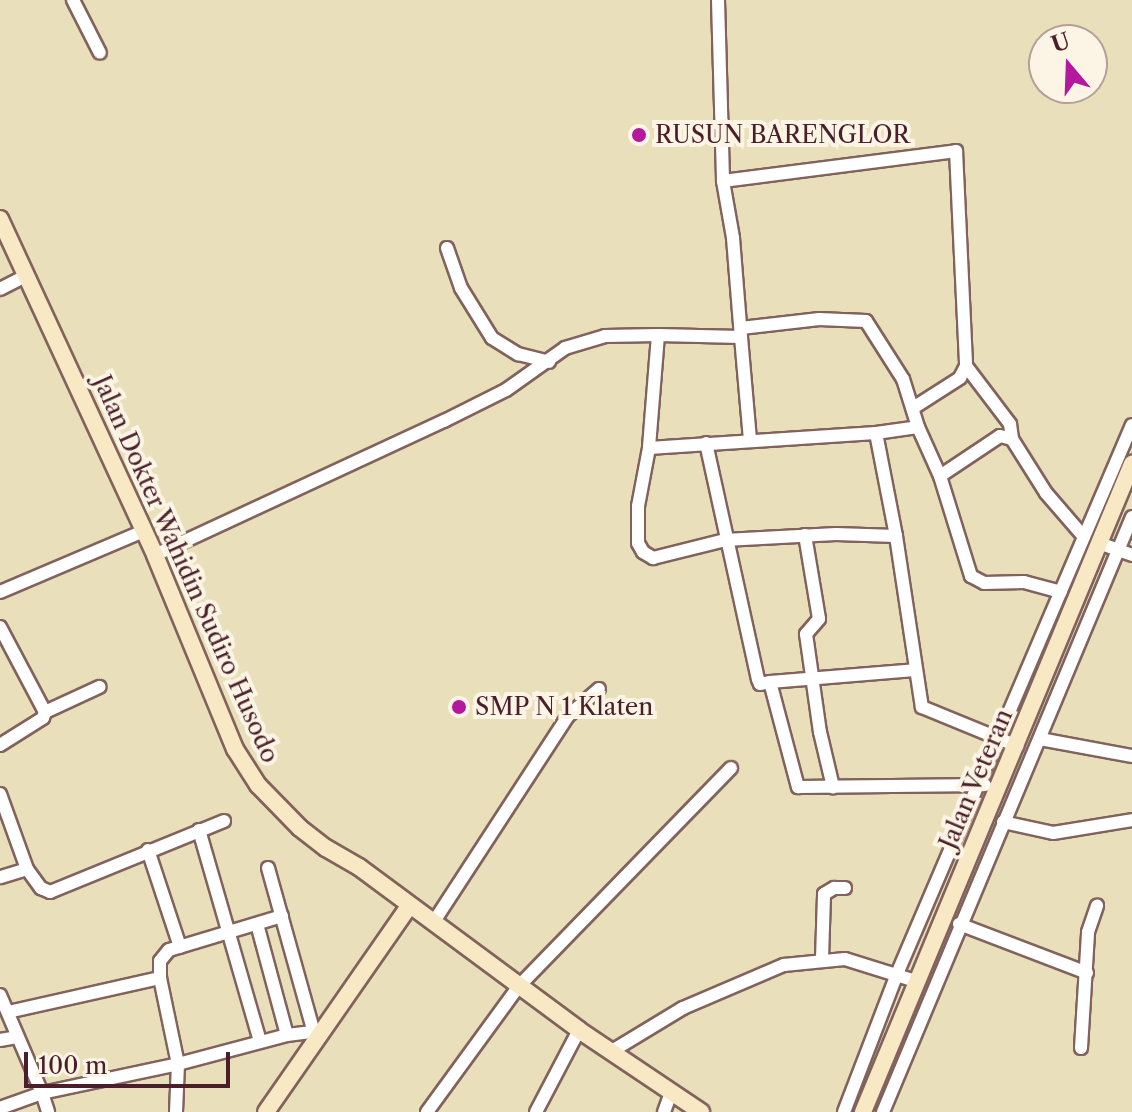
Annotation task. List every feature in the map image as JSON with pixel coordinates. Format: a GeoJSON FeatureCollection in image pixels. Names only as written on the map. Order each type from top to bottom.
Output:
{"type":"FeatureCollection","features":[{"type":"Feature","properties":{"kind":"main road","name":"Jalan Dokter Wahidin Sudiro Husodo"},"geometry":{"type":"LineString","coordinates":[[0,219],[155,555],[247,772],[300,828],[579,1030],[701,1112]]}},
{"type":"Feature","properties":{"kind":"main road","name":"Jalan Veteran"},"geometry":{"type":"LineString","coordinates":[[863,1112],[915,981],[1017,746],[1092,540],[1132,464]]}},
{"type":"Feature","properties":{"kind":"main road"},"geometry":{"type":"LineString","coordinates":[[266,1112],[317,1030],[409,906]]}},
{"type":"Feature","properties":{"kind":"street"},"geometry":{"type":"LineString","coordinates":[[73,0],[100,53]]}},
{"type":"Feature","properties":{"kind":"street"},"geometry":{"type":"LineString","coordinates":[[718,0],[723,181],[733,238],[750,440]]}},
{"type":"Feature","properties":{"kind":"street"},"geometry":{"type":"LineString","coordinates":[[723,181],[954,150],[966,366],[960,378],[913,408]]}},
{"type":"Feature","properties":{"kind":"street"},"geometry":{"type":"LineString","coordinates":[[447,248],[461,288],[492,338],[518,354],[549,362]]}},
{"type":"Feature","properties":{"kind":"street"},"geometry":{"type":"LineString","coordinates":[[0,289],[26,276]]}},
{"type":"Feature","properties":{"kind":"street"},"geometry":{"type":"LineString","coordinates":[[155,555],[506,390],[565,348],[591,339],[630,333],[741,332],[819,319],[866,321],[903,379],[918,427],[940,476],[971,576],[984,583],[1024,582],[1061,592]]}},
{"type":"Feature","properties":{"kind":"street"},"geometry":{"type":"LineString","coordinates":[[658,335],[649,448],[638,506],[638,543],[643,552],[653,558],[725,540],[805,535],[896,536]]}},
{"type":"Feature","properties":{"kind":"street"},"geometry":{"type":"LineString","coordinates":[[966,366],[1010,424],[1012,439],[1046,493],[1092,540],[1132,555]]}},
{"type":"Feature","properties":{"kind":"street"},"geometry":{"type":"LineString","coordinates":[[844,1112],[897,974],[1061,592],[1092,540],[1132,425]]}},
{"type":"Feature","properties":{"kind":"street"},"geometry":{"type":"LineString","coordinates":[[649,448],[876,433],[918,427]]}},
{"type":"Feature","properties":{"kind":"street"},"geometry":{"type":"LineString","coordinates":[[876,433],[896,536],[922,707],[1017,746]]}},
{"type":"Feature","properties":{"kind":"street"},"geometry":{"type":"LineString","coordinates":[[940,476],[994,439],[1000,436],[1012,439]]}},
{"type":"Feature","properties":{"kind":"street"},"geometry":{"type":"LineString","coordinates":[[706,443],[725,540],[760,684],[915,670]]}},
{"type":"Feature","properties":{"kind":"street"},"geometry":{"type":"LineString","coordinates":[[883,1112],[959,924],[1132,517]]}},
{"type":"Feature","properties":{"kind":"street"},"geometry":{"type":"LineString","coordinates":[[0,592],[144,531]]}},
{"type":"Feature","properties":{"kind":"street"},"geometry":{"type":"LineString","coordinates":[[805,535],[819,619],[806,634],[833,787]]}},
{"type":"Feature","properties":{"kind":"street"},"geometry":{"type":"LineString","coordinates":[[0,627],[45,712],[43,718],[0,745]]}},
{"type":"Feature","properties":{"kind":"street"},"geometry":{"type":"LineString","coordinates":[[770,682],[795,782],[805,788],[980,784],[999,789]]}},
{"type":"Feature","properties":{"kind":"street"},"geometry":{"type":"LineString","coordinates":[[45,712],[99,687]]}},
{"type":"Feature","properties":{"kind":"street"},"geometry":{"type":"LineString","coordinates":[[433,923],[568,716],[599,689]]}},
{"type":"Feature","properties":{"kind":"street"},"geometry":{"type":"LineString","coordinates":[[1040,739],[1132,756]]}},
{"type":"Feature","properties":{"kind":"street"},"geometry":{"type":"LineString","coordinates":[[427,1112],[519,986],[731,768]]}},
{"type":"Feature","properties":{"kind":"street"},"geometry":{"type":"LineString","coordinates":[[0,794],[27,869],[41,888],[50,892],[224,821]]}},
{"type":"Feature","properties":{"kind":"street"},"geometry":{"type":"LineString","coordinates":[[1003,822],[1053,833],[1132,820]]}},
{"type":"Feature","properties":{"kind":"street"},"geometry":{"type":"LineString","coordinates":[[199,830],[260,1041]]}},
{"type":"Feature","properties":{"kind":"street"},"geometry":{"type":"LineString","coordinates":[[148,850],[180,947]]}},
{"type":"Feature","properties":{"kind":"street"},"geometry":{"type":"LineString","coordinates":[[0,1108],[42,1093],[317,1030],[268,868]]}},
{"type":"Feature","properties":{"kind":"street"},"geometry":{"type":"LineString","coordinates":[[0,877],[27,869]]}},
{"type":"Feature","properties":{"kind":"street"},"geometry":{"type":"LineString","coordinates":[[822,959],[824,894],[834,888],[845,888]]}},
{"type":"Feature","properties":{"kind":"street"},"geometry":{"type":"LineString","coordinates":[[1081,1048],[1088,932],[1097,906]]}},
{"type":"Feature","properties":{"kind":"street"},"geometry":{"type":"LineString","coordinates":[[176,1112],[178,1064],[160,978],[162,955],[227,931],[282,916]]}},
{"type":"Feature","properties":{"kind":"street"},"geometry":{"type":"LineString","coordinates":[[257,924],[287,1035]]}},
{"type":"Feature","properties":{"kind":"street"},"geometry":{"type":"LineString","coordinates":[[959,924],[1087,973]]}},
{"type":"Feature","properties":{"kind":"street"},"geometry":{"type":"LineString","coordinates":[[612,1051],[683,1008],[769,969],[822,959],[845,959],[915,981]]}},
{"type":"Feature","properties":{"kind":"street"},"geometry":{"type":"LineString","coordinates":[[8,1012],[160,978]]}},
{"type":"Feature","properties":{"kind":"street"},"geometry":{"type":"LineString","coordinates":[[0,995],[48,1112]]}},
{"type":"Feature","properties":{"kind":"street"},"geometry":{"type":"LineString","coordinates":[[536,1112],[579,1030]]}},
{"type":"Feature","properties":{"kind":"street"},"geometry":{"type":"LineString","coordinates":[[0,1040],[17,1037]]}},
{"type":"Feature","properties":{"kind":"street"},"geometry":{"type":"LineString","coordinates":[[664,1112],[671,1093]]}},
{"type":"Feature","properties":{"kind":"place","name":"RUSUN BARENGLOR"},"geometry":{"type":"Point","coordinates":[639,135]}},
{"type":"Feature","properties":{"kind":"place","name":"SMP N 1 Klaten"},"geometry":{"type":"Point","coordinates":[459,707]}}]}
